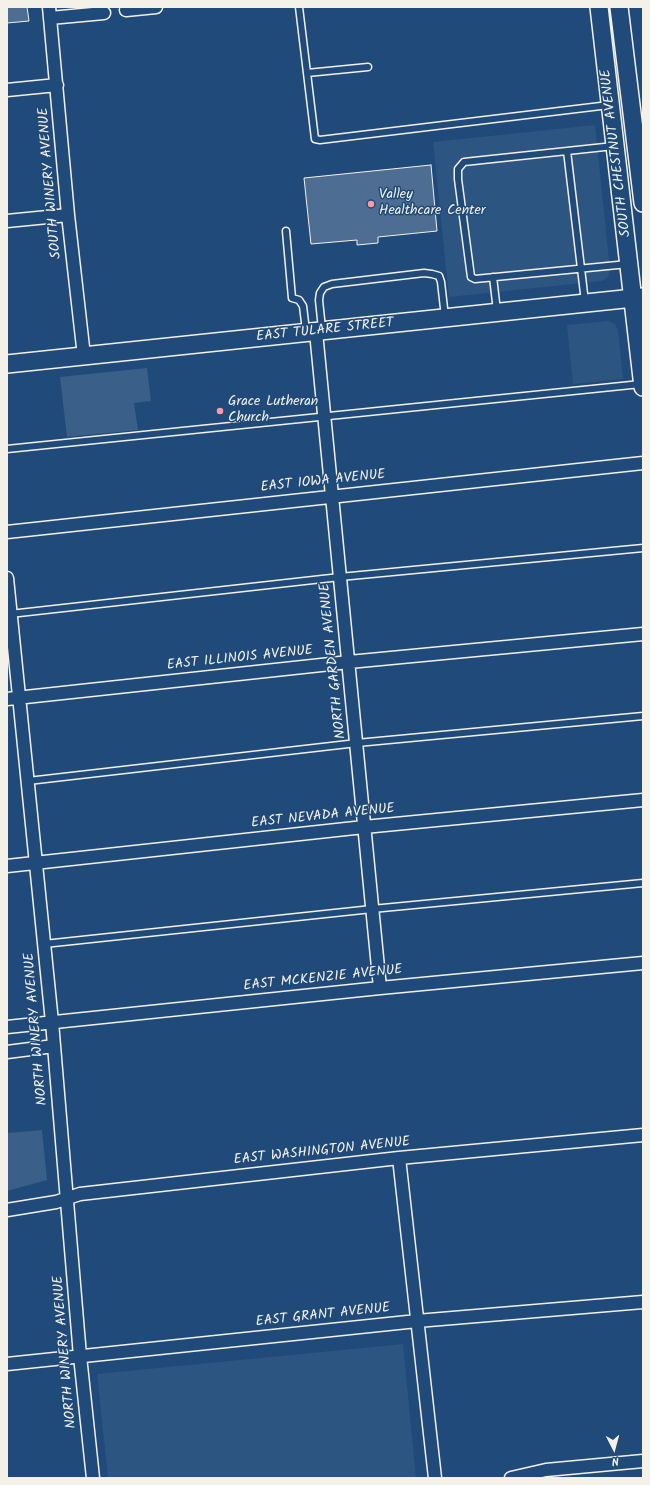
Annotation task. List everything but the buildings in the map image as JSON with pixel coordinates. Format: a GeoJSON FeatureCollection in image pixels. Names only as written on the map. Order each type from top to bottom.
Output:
{"type":"FeatureCollection","features":[{"type":"Feature","properties":{"kind":"main road","name":"SOUTH CHESTNUT AVENUE"},"geometry":{"type":"LineString","coordinates":[[599,7],[630,264],[638,298],[643,387]]}},
{"type":"Feature","properties":{"kind":"main road","name":"SOUTH CHESTNUT AVENUE"},"geometry":{"type":"LineString","coordinates":[[619,7],[643,203]]}},
{"type":"Feature","properties":{"kind":"main road","name":"EAST TULARE STREET"},"geometry":{"type":"LineString","coordinates":[[7,364],[638,298]]}},
{"type":"Feature","properties":{"kind":"street"},"geometry":{"type":"LineString","coordinates":[[126,10],[156,7]]}},
{"type":"Feature","properties":{"kind":"street"},"geometry":{"type":"LineString","coordinates":[[50,13],[104,13]]}},
{"type":"Feature","properties":{"kind":"street","name":"SOUTH WINERY AVENUE"},"geometry":{"type":"LineString","coordinates":[[50,13],[68,215],[84,356]]}},
{"type":"Feature","properties":{"kind":"street"},"geometry":{"type":"LineString","coordinates":[[7,90],[57,85]]}},
{"type":"Feature","properties":{"kind":"street"},"geometry":{"type":"LineString","coordinates":[[7,221],[68,215]]}},
{"type":"Feature","properties":{"kind":"street","name":"NORTH GARDEN AVENUE"},"geometry":{"type":"LineString","coordinates":[[315,332],[325,416],[380,988]]}},
{"type":"Feature","properties":{"kind":"street","name":"EAST IOWA AVENUE"},"geometry":{"type":"LineString","coordinates":[[7,532],[643,463]]}},
{"type":"Feature","properties":{"kind":"street","name":"NORTH WINERY AVENUE"},"geometry":{"type":"LineString","coordinates":[[7,578],[13,699],[28,781],[68,1198],[80,1356],[93,1478]]}},
{"type":"Feature","properties":{"kind":"street","name":"EAST ILLINOIS AVENUE"},"geometry":{"type":"LineString","coordinates":[[13,699],[349,662],[643,634]]}},
{"type":"Feature","properties":{"kind":"street","name":"EAST NEVADA AVENUE"},"geometry":{"type":"LineString","coordinates":[[7,866],[364,827],[643,800]]}},
{"type":"Feature","properties":{"kind":"street","name":"EAST MCKENZIE AVENUE"},"geometry":{"type":"LineString","coordinates":[[7,1027],[380,988],[643,963]]}},
{"type":"Feature","properties":{"kind":"street"},"geometry":{"type":"LineString","coordinates":[[7,1052],[54,1046]]}},
{"type":"Feature","properties":{"kind":"street","name":"EAST WASHINGTON AVENUE"},"geometry":{"type":"LineString","coordinates":[[7,1210],[56,1202],[80,1194],[399,1158],[643,1135]]}},
{"type":"Feature","properties":{"kind":"street"},"geometry":{"type":"LineString","coordinates":[[399,1158],[435,1478]]}},
{"type":"Feature","properties":{"kind":"street","name":"EAST GRANT AVENUE"},"geometry":{"type":"LineString","coordinates":[[7,1364],[417,1322],[643,1302]]}},
{"type":"Feature","properties":{"kind":"street"},"geometry":{"type":"LineString","coordinates":[[511,1478],[546,1470],[643,1461]]}},
{"type":"Feature","properties":{"kind":"lane"},"geometry":{"type":"LineString","coordinates":[[299,7],[315,139],[320,140],[611,105]]}},
{"type":"Feature","properties":{"kind":"lane"},"geometry":{"type":"LineString","coordinates":[[307,73],[368,67]]}},
{"type":"Feature","properties":{"kind":"lane"},"geometry":{"type":"LineString","coordinates":[[616,146],[464,162],[458,169],[471,277],[493,277],[630,264]]}},
{"type":"Feature","properties":{"kind":"lane"},"geometry":{"type":"LineString","coordinates":[[567,151],[586,304]]}},
{"type":"Feature","properties":{"kind":"lane"},"geometry":{"type":"LineString","coordinates":[[286,231],[292,298],[299,300],[315,332]]}},
{"type":"Feature","properties":{"kind":"lane"},"geometry":{"type":"LineString","coordinates":[[315,332],[320,293],[324,287],[332,284],[424,273],[439,276],[445,318]]}},
{"type":"Feature","properties":{"kind":"lane"},"geometry":{"type":"LineString","coordinates":[[493,277],[497,313]]}},
{"type":"Feature","properties":{"kind":"lane"},"geometry":{"type":"LineString","coordinates":[[7,449],[643,384]]}},
{"type":"Feature","properties":{"kind":"lane"},"geometry":{"type":"LineString","coordinates":[[9,614],[340,577],[643,548]]}},
{"type":"Feature","properties":{"kind":"lane"},"geometry":{"type":"LineString","coordinates":[[28,781],[357,743],[643,716]]}},
{"type":"Feature","properties":{"kind":"lane"},"geometry":{"type":"LineString","coordinates":[[44,944],[372,909],[643,883]]}},
{"type":"Feature","properties":{"kind":"shaded area"},"geometry":{"type":"Polygon","coordinates":[[[595,125],[610,270],[608,277],[602,281],[449,297],[433,142],[595,125]]]}},
{"type":"Feature","properties":{"kind":"shaded area"},"geometry":{"type":"Polygon","coordinates":[[[608,321],[615,324],[618,330],[623,379],[573,384],[567,325],[608,321]]]}},
{"type":"Feature","properties":{"kind":"shaded area"},"geometry":{"type":"Polygon","coordinates":[[[147,368],[151,401],[134,403],[138,430],[67,437],[60,377],[147,368]]]}},
{"type":"Feature","properties":{"kind":"shaded area"},"geometry":{"type":"Polygon","coordinates":[[[42,1130],[47,1180],[7,1191],[7,1133],[42,1130]]]}},
{"type":"Feature","properties":{"kind":"shaded area"},"geometry":{"type":"Polygon","coordinates":[[[403,1344],[416,1478],[108,1478],[97,1374],[403,1344]]]}},
{"type":"Feature","properties":{"kind":"place","name":"Valley Healthcare Center"},"geometry":{"type":"Point","coordinates":[371,204]}},
{"type":"Feature","properties":{"kind":"place","name":"Grace Lutheran Church"},"geometry":{"type":"Point","coordinates":[220,411]}}]}
